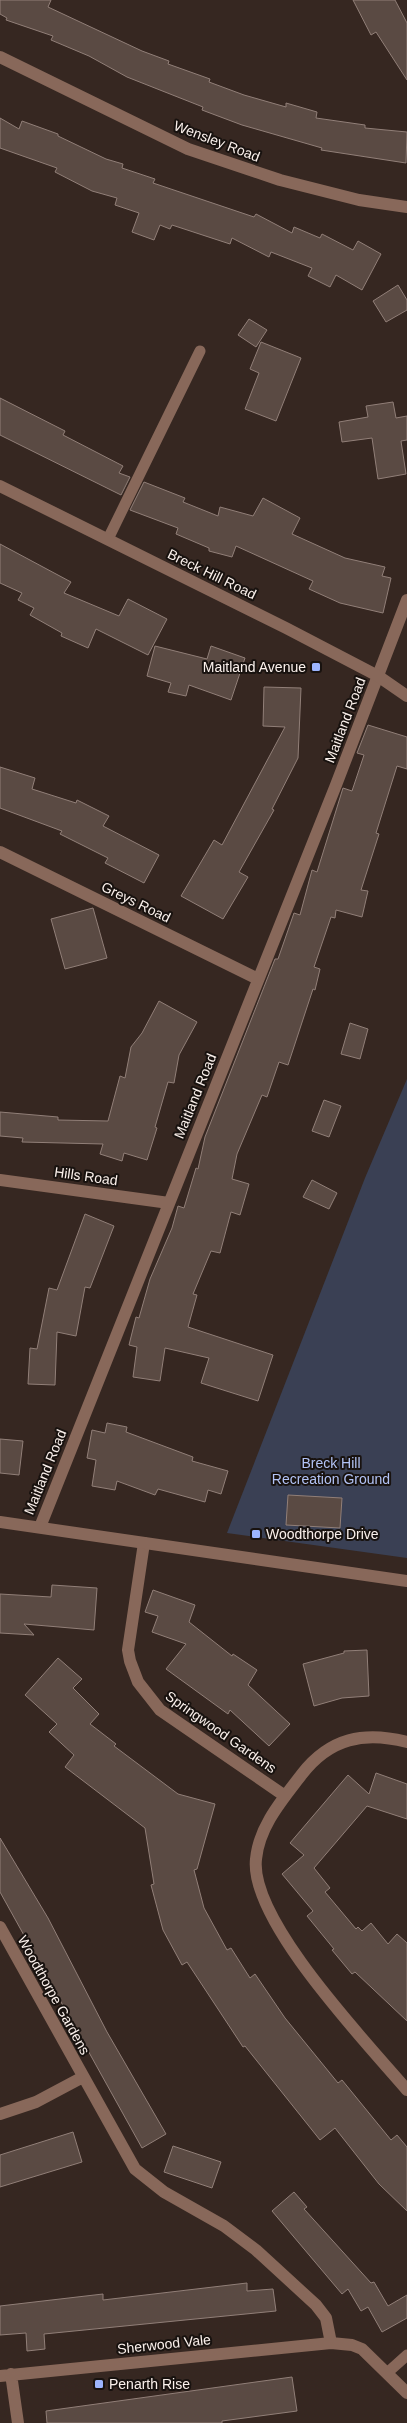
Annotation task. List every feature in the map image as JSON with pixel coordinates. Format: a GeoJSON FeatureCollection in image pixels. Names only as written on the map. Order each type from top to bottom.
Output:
{"type":"FeatureCollection","features":[{"type":"Feature","properties":{"kind":"street","name":"Wensley Road"},"geometry":{"type":"LineString","coordinates":[[0,57],[188,149],[280,180],[359,200],[407,207]]}},
{"type":"Feature","properties":{"kind":"street","name":"Breck Hill Road"},"geometry":{"type":"LineString","coordinates":[[0,486],[286,628],[378,676],[407,696]]}},
{"type":"Feature","properties":{"kind":"street"},"geometry":{"type":"LineString","coordinates":[[378,676],[407,600]]}},
{"type":"Feature","properties":{"kind":"street","name":"Maitland Road"},"geometry":{"type":"LineString","coordinates":[[40,1527],[378,676]]}},
{"type":"Feature","properties":{"kind":"street","name":"Greys Road"},"geometry":{"type":"LineString","coordinates":[[0,852],[258,979]]}},
{"type":"Feature","properties":{"kind":"street","name":"Hills Road"},"geometry":{"type":"LineString","coordinates":[[0,1180],[169,1203]]}},
{"type":"Feature","properties":{"kind":"street"},"geometry":{"type":"LineString","coordinates":[[0,1522],[407,1580]]}},
{"type":"Feature","properties":{"kind":"street","name":"Springwood Gardens"},"geometry":{"type":"LineString","coordinates":[[144,1543],[128,1650],[138,1682],[151,1701],[160,1710],[285,1796]]}},
{"type":"Feature","properties":{"kind":"street"},"geometry":{"type":"LineString","coordinates":[[407,1742],[372,1737],[334,1745],[325,1750],[307,1768],[285,1796],[268,1823],[258,1848],[255,1874],[258,1887],[270,1914],[309,1975],[407,2090]]}},
{"type":"Feature","properties":{"kind":"street","name":"Woodthorpe Gardens"},"geometry":{"type":"LineString","coordinates":[[0,1927],[135,2169],[164,2192],[224,2226],[256,2250],[316,2305],[326,2318],[331,2344]]}},
{"type":"Feature","properties":{"kind":"street","name":"Woodthorpe Gardens"},"geometry":{"type":"LineString","coordinates":[[0,2114],[36,2102],[82,2077]]}},
{"type":"Feature","properties":{"kind":"street","name":"Sherwood Vale"},"geometry":{"type":"LineString","coordinates":[[6,2375],[331,2344],[352,2346],[362,2350],[407,2393]]}},
{"type":"Feature","properties":{"kind":"street"},"geometry":{"type":"LineString","coordinates":[[6,2375],[18,2423]]}},
{"type":"Feature","properties":{"kind":"lane"},"geometry":{"type":"LineString","coordinates":[[108,539],[200,351]]}},
{"type":"Feature","properties":{"kind":"lane"},"geometry":{"type":"LineString","coordinates":[[388,2373],[407,2354]]}},
{"type":"Feature","properties":{"kind":"green space","name":"Breck Hill Recreation Ground"},"geometry":{"type":"Polygon","coordinates":[[[407,1079],[407,1558],[227,1533],[365,1178],[407,1079]]]}},
{"type":"Feature","properties":{"kind":"building"},"geometry":{"type":"Polygon","coordinates":[[[0,0],[51,0],[48,7],[142,51],[169,61],[168,64],[210,79],[209,82],[244,95],[286,107],[286,103],[317,112],[316,118],[365,125],[365,128],[407,132],[406,163],[321,150],[322,148],[242,125],[202,110],[203,107],[127,77],[89,56],[51,40],[53,36],[6,20],[7,18],[0,14],[0,0]]]}},
{"type":"Feature","properties":{"kind":"building"},"geometry":{"type":"Polygon","coordinates":[[[353,0],[395,0],[407,23],[407,80],[376,32],[371,35],[353,0]]]}},
{"type":"Feature","properties":{"kind":"building"},"geometry":{"type":"Polygon","coordinates":[[[0,118],[19,129],[22,121],[58,134],[58,136],[106,159],[123,164],[122,168],[155,179],[153,183],[254,217],[256,214],[292,233],[294,227],[320,238],[322,234],[353,250],[358,241],[381,254],[362,290],[336,275],[330,287],[308,276],[312,268],[271,252],[269,257],[232,238],[230,244],[172,225],[170,229],[160,225],[154,240],[132,232],[139,213],[115,205],[117,198],[92,191],[55,172],[57,168],[0,148],[0,118]]]}},
{"type":"Feature","properties":{"kind":"building"},"geometry":{"type":"Polygon","coordinates":[[[398,285],[407,300],[407,310],[386,322],[373,301],[398,285]]]}},
{"type":"Feature","properties":{"kind":"building"},"geometry":{"type":"Polygon","coordinates":[[[249,319],[267,330],[256,347],[238,335],[249,319]]]}},
{"type":"Feature","properties":{"kind":"building"},"geometry":{"type":"Polygon","coordinates":[[[261,342],[301,358],[276,421],[245,409],[259,373],[250,369],[261,342]]]}},
{"type":"Feature","properties":{"kind":"building"},"geometry":{"type":"Polygon","coordinates":[[[0,398],[65,431],[63,435],[123,466],[119,473],[130,477],[121,495],[0,435],[0,398]]]}},
{"type":"Feature","properties":{"kind":"building"},"geometry":{"type":"Polygon","coordinates":[[[393,402],[396,418],[407,416],[407,440],[401,441],[406,474],[378,479],[372,438],[342,442],[339,422],[368,417],[366,406],[393,402]]]}},
{"type":"Feature","properties":{"kind":"building"},"geometry":{"type":"Polygon","coordinates":[[[144,482],[185,498],[183,502],[218,516],[220,507],[253,516],[263,498],[300,518],[292,534],[345,558],[385,567],[382,576],[391,578],[383,613],[340,603],[309,589],[313,581],[236,546],[232,557],[209,551],[209,548],[176,534],[178,528],[130,510],[144,482]]]}},
{"type":"Feature","properties":{"kind":"building"},"geometry":{"type":"Polygon","coordinates":[[[0,544],[71,582],[64,593],[119,616],[128,599],[167,619],[148,655],[96,629],[88,648],[61,636],[62,633],[30,615],[34,608],[18,600],[22,593],[0,583],[0,544]]]}},
{"type":"Feature","properties":{"kind":"building"},"geometry":{"type":"Polygon","coordinates":[[[155,646],[207,659],[211,646],[245,658],[231,700],[189,685],[186,696],[168,692],[171,683],[147,676],[155,646]]]}},
{"type":"Feature","properties":{"kind":"building"},"geometry":{"type":"Polygon","coordinates":[[[264,687],[301,688],[298,758],[272,809],[274,810],[239,872],[248,877],[223,919],[181,896],[214,840],[222,845],[285,727],[263,726],[264,687]]]}},
{"type":"Feature","properties":{"kind":"building"},"geometry":{"type":"Polygon","coordinates":[[[368,725],[407,737],[407,769],[397,766],[376,833],[379,834],[361,890],[368,891],[362,917],[336,910],[335,918],[331,917],[314,967],[320,969],[315,990],[313,989],[288,1065],[279,1062],[267,1097],[262,1095],[237,1154],[232,1179],[249,1184],[240,1215],[231,1212],[220,1253],[211,1251],[193,1294],[197,1295],[188,1327],[273,1355],[258,1401],[201,1383],[209,1358],[165,1348],[160,1381],[133,1377],[137,1347],[129,1345],[136,1317],[139,1318],[150,1279],[172,1228],[178,1206],[184,1208],[196,1168],[198,1169],[205,1137],[275,959],[278,959],[294,913],[300,915],[312,870],[317,872],[343,788],[352,791],[364,755],[357,753],[368,725]]]}},
{"type":"Feature","properties":{"kind":"building"},"geometry":{"type":"Polygon","coordinates":[[[0,767],[35,778],[32,789],[76,803],[77,800],[109,816],[103,826],[159,855],[144,883],[105,863],[108,858],[60,834],[62,831],[0,808],[0,767]]]}},
{"type":"Feature","properties":{"kind":"building"},"geometry":{"type":"Polygon","coordinates":[[[93,908],[107,958],[65,969],[51,919],[93,908]]]}},
{"type":"Feature","properties":{"kind":"building"},"geometry":{"type":"Polygon","coordinates":[[[159,1001],[197,1022],[179,1055],[174,1083],[168,1082],[147,1160],[124,1153],[122,1161],[100,1154],[103,1144],[22,1142],[23,1138],[0,1136],[0,1112],[58,1117],[58,1120],[108,1121],[120,1076],[125,1078],[131,1047],[142,1033],[159,1001]]]}},
{"type":"Feature","properties":{"kind":"building"},"geometry":{"type":"Polygon","coordinates":[[[350,1023],[368,1029],[360,1059],[341,1054],[350,1023]]]}},
{"type":"Feature","properties":{"kind":"building"},"geometry":{"type":"Polygon","coordinates":[[[324,1100],[341,1106],[329,1137],[312,1131],[324,1100]]]}},
{"type":"Feature","properties":{"kind":"building"},"geometry":{"type":"Polygon","coordinates":[[[312,1180],[337,1193],[329,1209],[303,1197],[312,1180]]]}},
{"type":"Feature","properties":{"kind":"building"},"geometry":{"type":"Polygon","coordinates":[[[85,1214],[114,1226],[90,1288],[85,1287],[76,1336],[57,1332],[55,1385],[28,1384],[30,1348],[37,1349],[49,1288],[57,1290],[85,1214]]]}},
{"type":"Feature","properties":{"kind":"building"},"geometry":{"type":"Polygon","coordinates":[[[107,1423],[127,1427],[126,1432],[193,1457],[192,1461],[228,1471],[221,1494],[208,1490],[205,1502],[158,1489],[155,1495],[117,1481],[115,1490],[92,1486],[96,1460],[87,1458],[92,1430],[105,1433],[107,1423]]]}},
{"type":"Feature","properties":{"kind":"building"},"geometry":{"type":"Polygon","coordinates":[[[0,1439],[23,1441],[19,1475],[0,1473],[0,1439]]]}},
{"type":"Feature","properties":{"kind":"building"},"geometry":{"type":"Polygon","coordinates":[[[288,1495],[342,1498],[340,1528],[286,1525],[288,1495]]]}},
{"type":"Feature","properties":{"kind":"building"},"geometry":{"type":"Polygon","coordinates":[[[52,1585],[97,1588],[94,1630],[24,1624],[34,1635],[0,1633],[0,1594],[51,1597],[52,1585]]]}},
{"type":"Feature","properties":{"kind":"building"},"geometry":{"type":"Polygon","coordinates":[[[153,1590],[195,1605],[189,1622],[232,1656],[233,1654],[257,1670],[248,1685],[290,1724],[269,1746],[230,1710],[228,1714],[166,1669],[186,1644],[152,1632],[158,1616],[145,1612],[153,1590]]]}},
{"type":"Feature","properties":{"kind":"building"},"geometry":{"type":"Polygon","coordinates":[[[367,1650],[369,1696],[342,1698],[314,1706],[303,1664],[344,1653],[344,1651],[367,1650]]]}},
{"type":"Feature","properties":{"kind":"building"},"geometry":{"type":"Polygon","coordinates":[[[58,1658],[82,1679],[73,1688],[99,1714],[90,1724],[116,1744],[114,1746],[178,1794],[215,1804],[197,1869],[194,1870],[204,1908],[227,1950],[231,1948],[250,1978],[255,1974],[285,2018],[338,2083],[342,2080],[391,2140],[397,2135],[407,2147],[407,2211],[379,2184],[335,2128],[320,2140],[245,2046],[243,2047],[187,1962],[182,1965],[163,1930],[151,1885],[154,1884],[145,1828],[65,1767],[74,1755],[49,1732],[57,1724],[25,1695],[58,1658]]]}},
{"type":"Feature","properties":{"kind":"building"},"geometry":{"type":"Polygon","coordinates":[[[376,1773],[407,1784],[407,1819],[367,1806],[314,1868],[330,1888],[325,1892],[356,1929],[358,1927],[362,1931],[371,1923],[388,1944],[397,1934],[407,1943],[407,2021],[355,1972],[352,1974],[307,1916],[313,1911],[282,1874],[304,1855],[290,1843],[348,1775],[369,1794],[376,1773]]]}},
{"type":"Feature","properties":{"kind":"building"},"geometry":{"type":"Polygon","coordinates":[[[0,1838],[48,1918],[107,2032],[166,2134],[142,2148],[0,1892],[0,1838]]]}},
{"type":"Feature","properties":{"kind":"building"},"geometry":{"type":"Polygon","coordinates":[[[73,2132],[82,2162],[0,2187],[0,2155],[73,2132]]]}},
{"type":"Feature","properties":{"kind":"building"},"geometry":{"type":"Polygon","coordinates":[[[173,2146],[221,2162],[212,2188],[164,2172],[173,2146]]]}},
{"type":"Feature","properties":{"kind":"building"},"geometry":{"type":"Polygon","coordinates":[[[294,2192],[307,2207],[304,2209],[371,2283],[374,2282],[388,2306],[407,2295],[407,2318],[382,2332],[368,2307],[361,2311],[348,2289],[342,2294],[272,2211],[294,2192]]]}},
{"type":"Feature","properties":{"kind":"building"},"geometry":{"type":"Polygon","coordinates":[[[247,2283],[247,2291],[273,2289],[276,2311],[44,2334],[45,2349],[27,2351],[26,2333],[0,2335],[0,2306],[103,2294],[103,2300],[247,2283]]]}},
{"type":"Feature","properties":{"kind":"building"},"geometry":{"type":"Polygon","coordinates":[[[292,2377],[297,2411],[222,2421],[222,2423],[47,2423],[46,2411],[292,2377]]]}},
{"type":"Feature","properties":{"kind":"place","name":"Maitland Avenue"},"geometry":{"type":"Point","coordinates":[316,667]}},
{"type":"Feature","properties":{"kind":"place","name":"Woodthorpe Drive"},"geometry":{"type":"Point","coordinates":[256,1534]}},
{"type":"Feature","properties":{"kind":"place","name":"Penarth Rise"},"geometry":{"type":"Point","coordinates":[99,2384]}}]}
